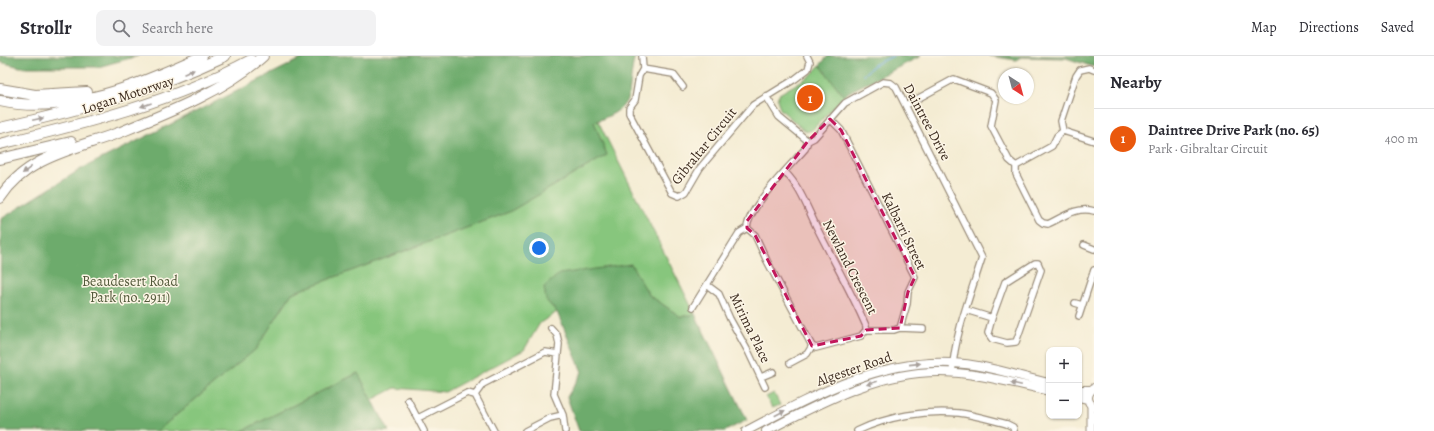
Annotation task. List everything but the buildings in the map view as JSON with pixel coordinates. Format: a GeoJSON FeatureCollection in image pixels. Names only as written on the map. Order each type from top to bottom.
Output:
{"type":"FeatureCollection","features":[{"type":"Feature","properties":{"kind":"highway"},"geometry":{"type":"LineString","coordinates":[[0,101],[28,105],[66,103],[127,86],[202,56]]}},
{"type":"Feature","properties":{"kind":"highway","name":"Logan Motorway"},"geometry":{"type":"LineString","coordinates":[[0,128],[74,111],[120,98],[173,79],[225,56]]}},
{"type":"Feature","properties":{"kind":"highway","name":"Logan Motorway"},"geometry":{"type":"LineString","coordinates":[[0,144],[81,125],[137,108],[192,87],[258,56]]}},
{"type":"Feature","properties":{"kind":"highway"},"geometry":{"type":"LineString","coordinates":[[0,198],[21,175],[42,160],[59,152],[119,132],[194,99],[250,68],[263,56]]}},
{"type":"Feature","properties":{"kind":"highway"},"geometry":{"type":"LineString","coordinates":[[0,89],[21,93],[49,95],[91,92],[119,85],[127,86]]}},
{"type":"Feature","properties":{"kind":"highway"},"geometry":{"type":"LineString","coordinates":[[0,159],[127,128]]}},
{"type":"Feature","properties":{"kind":"main road","name":"Algester Road"},"geometry":{"type":"LineString","coordinates":[[746,431],[818,394],[872,373],[906,365],[953,363],[988,369],[1046,382]]}},
{"type":"Feature","properties":{"kind":"main road","name":"Algester Road"},"geometry":{"type":"LineString","coordinates":[[766,431],[828,401],[870,384],[910,374],[952,373],[1046,390]]}},
{"type":"Feature","properties":{"kind":"main road"},"geometry":{"type":"LineString","coordinates":[[1082,390],[1093,388],[1091,404],[1082,399]]}},
{"type":"Feature","properties":{"kind":"street","name":"Gibraltar Circuit"},"geometry":{"type":"LineString","coordinates":[[642,56],[643,69],[639,76],[635,100],[629,108],[629,114],[672,193],[678,196],[686,192],[700,168],[753,104],[804,74],[808,69],[810,62],[807,56]]}},
{"type":"Feature","properties":{"kind":"street"},"geometry":{"type":"LineString","coordinates":[[1063,131],[1061,120],[1076,76],[1080,70],[1089,68],[1094,70]]}},
{"type":"Feature","properties":{"kind":"street"},"geometry":{"type":"LineString","coordinates":[[643,69],[674,74],[683,87]]}},
{"type":"Feature","properties":{"kind":"street"},"geometry":{"type":"LineString","coordinates":[[906,105],[954,79],[991,93],[994,96],[996,104],[991,120],[991,126],[1009,160],[1016,166],[1016,174],[1039,220],[1048,224],[1079,209],[1094,211]]}},
{"type":"Feature","properties":{"kind":"street","name":"Daintree Drive"},"geometry":{"type":"LineString","coordinates":[[693,307],[739,233],[746,228],[747,221],[756,206],[786,172],[805,148],[808,141],[814,138],[845,103],[883,82],[891,83],[896,87],[906,105],[982,258],[958,333],[952,373]]}},
{"type":"Feature","properties":{"kind":"street"},"geometry":{"type":"LineString","coordinates":[[766,96],[779,116],[808,141]]}},
{"type":"Feature","properties":{"kind":"street","name":"Kalbarri Street"},"geometry":{"type":"LineString","coordinates":[[830,119],[842,130],[868,186],[913,271],[915,277],[908,292],[907,304],[900,328]]}},
{"type":"Feature","properties":{"kind":"street"},"geometry":{"type":"LineString","coordinates":[[1063,131],[1094,141]]}},
{"type":"Feature","properties":{"kind":"street"},"geometry":{"type":"LineString","coordinates":[[1016,166],[1052,146],[1057,136],[1063,131]]}},
{"type":"Feature","properties":{"kind":"street","name":"Newland Crescent"},"geometry":{"type":"LineString","coordinates":[[786,172],[794,181],[824,242],[847,284],[866,326],[866,330],[861,336],[816,348],[812,346]]}},
{"type":"Feature","properties":{"kind":"street"},"geometry":{"type":"LineString","coordinates":[[746,228],[756,235],[767,260],[812,346],[807,354],[790,363]]}},
{"type":"Feature","properties":{"kind":"street"},"geometry":{"type":"LineString","coordinates":[[1084,245],[1094,249]]}},
{"type":"Feature","properties":{"kind":"street"},"geometry":{"type":"LineString","coordinates":[[1035,263],[1038,263],[1040,270],[1016,342],[1007,343],[992,339],[988,333],[992,318],[1005,282],[1035,263]]}},
{"type":"Feature","properties":{"kind":"street"},"geometry":{"type":"LineString","coordinates":[[1079,316],[1094,270]]}},
{"type":"Feature","properties":{"kind":"street","name":"Mirima Place"},"geometry":{"type":"LineString","coordinates":[[707,285],[719,294],[730,319],[765,387]]}},
{"type":"Feature","properties":{"kind":"street"},"geometry":{"type":"LineString","coordinates":[[1075,303],[1082,306]]}},
{"type":"Feature","properties":{"kind":"street"},"geometry":{"type":"LineString","coordinates":[[966,310],[992,318]]}},
{"type":"Feature","properties":{"kind":"street"},"geometry":{"type":"LineString","coordinates":[[551,328],[557,335],[559,344],[554,394],[563,415],[565,431]]}},
{"type":"Feature","properties":{"kind":"street"},"geometry":{"type":"LineString","coordinates":[[866,330],[894,330],[900,328],[923,329]]}},
{"type":"Feature","properties":{"kind":"street"},"geometry":{"type":"LineString","coordinates":[[475,395],[483,384],[545,352],[558,354]]}},
{"type":"Feature","properties":{"kind":"street"},"geometry":{"type":"LineString","coordinates":[[761,377],[773,372]]}},
{"type":"Feature","properties":{"kind":"street"},"geometry":{"type":"LineString","coordinates":[[418,418],[468,393],[475,395],[494,431]]}},
{"type":"Feature","properties":{"kind":"street"},"geometry":{"type":"LineString","coordinates":[[408,400],[424,431]]}},
{"type":"Feature","properties":{"kind":"street"},"geometry":{"type":"LineString","coordinates":[[1091,404],[1091,431]]}},
{"type":"Feature","properties":{"kind":"street"},"geometry":{"type":"LineString","coordinates":[[857,431],[896,418],[934,413],[959,413],[1001,422],[1013,427],[1014,431]]}},
{"type":"Feature","properties":{"kind":"street"},"geometry":{"type":"LineString","coordinates":[[525,431],[550,418],[563,415]]}},
{"type":"Feature","properties":{"kind":"street"},"geometry":{"type":"LineString","coordinates":[[1091,431],[1094,426]]}},
{"type":"Feature","properties":{"kind":"highlighted area"},"geometry":{"type":"Polygon","coordinates":[[[830,119],[841,130],[913,271],[915,277],[908,292],[900,328],[866,330],[861,336],[812,346],[755,235],[747,228],[747,221],[808,141],[830,119]]]}},
{"type":"Feature","properties":{"kind":"green space"},"geometry":{"type":"Polygon","coordinates":[[[0,56],[138,56],[98,67],[20,67],[0,62],[0,56]]]}},
{"type":"Feature","properties":{"kind":"green space","name":"Beaudesert Road Park (no. 2911)"},"geometry":{"type":"Polygon","coordinates":[[[307,56],[635,56],[630,89],[625,104],[609,116],[594,122],[607,155],[509,212],[292,293],[256,349],[157,431],[0,431],[1,219],[81,169],[307,56]]]}},
{"type":"Feature","properties":{"kind":"green space"},"geometry":{"type":"Polygon","coordinates":[[[828,56],[921,56],[849,92],[844,96],[820,65],[828,56]]]}},
{"type":"Feature","properties":{"kind":"green space"},"geometry":{"type":"Polygon","coordinates":[[[989,56],[1094,56],[1094,67],[1066,58],[1021,57],[1016,60],[989,56]]]}},
{"type":"Feature","properties":{"kind":"green space"},"geometry":{"type":"Polygon","coordinates":[[[820,65],[844,96],[812,130],[806,132],[780,109],[777,99],[779,94],[810,76],[820,65]]]}},
{"type":"Feature","properties":{"kind":"green space"},"geometry":{"type":"Polygon","coordinates":[[[598,121],[695,314],[681,317],[649,295],[630,264],[546,300],[557,312],[540,323],[524,350],[445,392],[395,388],[372,400],[358,373],[242,431],[157,431],[256,349],[292,293],[509,212],[607,155],[594,122],[598,121]]]}},
{"type":"Feature","properties":{"kind":"green space"},"geometry":{"type":"Polygon","coordinates":[[[631,264],[649,295],[681,317],[695,314],[747,420],[725,431],[579,431],[567,397],[582,372],[557,312],[546,300],[544,287],[559,274],[631,264]]]}},
{"type":"Feature","properties":{"kind":"green space"},"geometry":{"type":"Polygon","coordinates":[[[358,373],[389,431],[242,431],[358,373]]]}},
{"type":"Feature","properties":{"kind":"green space"},"geometry":{"type":"Polygon","coordinates":[[[774,393],[780,405],[772,408],[766,397],[774,393]]]}},
{"type":"Feature","properties":{"kind":"waterway"},"geometry":{"type":"LineString","coordinates":[[863,75],[874,65],[893,56]]}},
{"type":"Feature","properties":{"kind":"place","name":"Daintree Drive Park (no. 65)"},"geometry":{"type":"Point","coordinates":[810,98]}}]}
